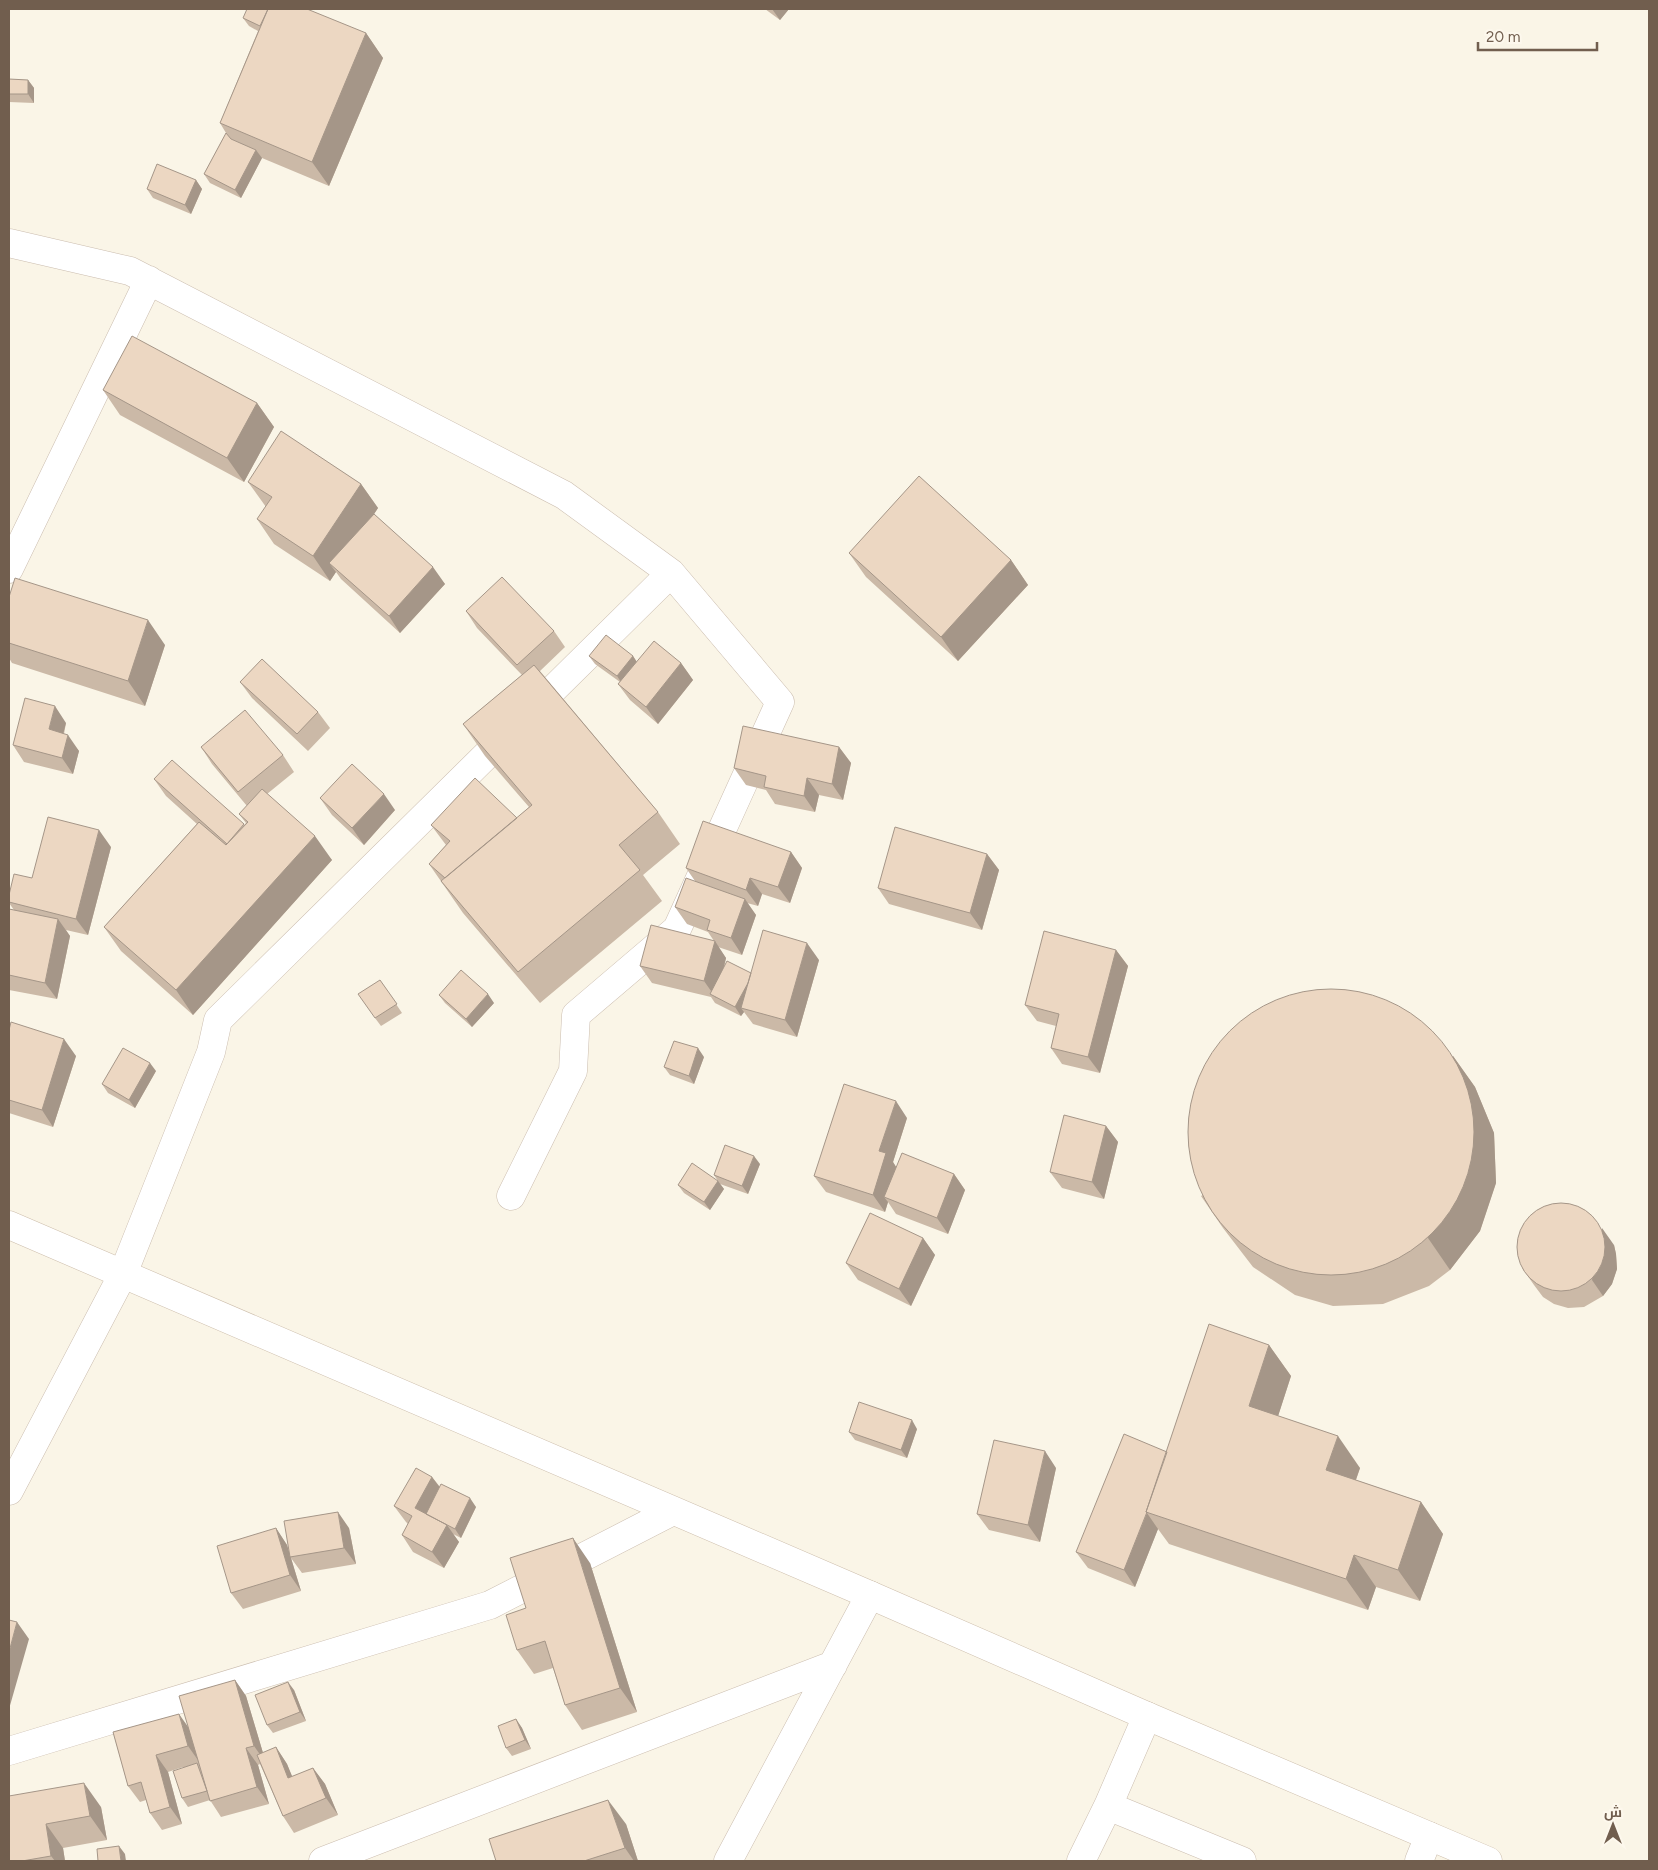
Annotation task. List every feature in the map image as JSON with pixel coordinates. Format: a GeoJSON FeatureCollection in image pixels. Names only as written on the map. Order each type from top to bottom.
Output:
{"type":"FeatureCollection","features":[{"type":"Feature","properties":{"kind":"street"},"geometry":{"type":"LineString","coordinates":[[9,243],[130,270],[564,495],[671,573],[780,702],[677,929],[576,1015],[573,1071],[511,1196]]}},
{"type":"Feature","properties":{"kind":"street"},"geometry":{"type":"LineString","coordinates":[[9,569],[149,280]]}},
{"type":"Feature","properties":{"kind":"street"},"geometry":{"type":"LineString","coordinates":[[9,1487],[123,1274],[211,1052],[218,1020],[671,573]]}},
{"type":"Feature","properties":{"kind":"street"},"geometry":{"type":"LineString","coordinates":[[9,1225],[1147,1716],[1488,1861]]}},
{"type":"Feature","properties":{"kind":"street"},"geometry":{"type":"LineString","coordinates":[[9,1751],[490,1605],[673,1511]]}},
{"type":"Feature","properties":{"kind":"street"},"geometry":{"type":"LineString","coordinates":[[728,1861],[870,1595]]}},
{"type":"Feature","properties":{"kind":"street"},"geometry":{"type":"LineString","coordinates":[[323,1861],[834,1665]]}},
{"type":"Feature","properties":{"kind":"street"},"geometry":{"type":"LineString","coordinates":[[1081,1861],[1108,1806],[1147,1716]]}},
{"type":"Feature","properties":{"kind":"street"},"geometry":{"type":"LineString","coordinates":[[1108,1806],[1242,1861]]}},
{"type":"Feature","properties":{"kind":"street"},"geometry":{"type":"LineString","coordinates":[[1419,1861],[1429,1836]]}},
{"type":"Feature","properties":{"kind":"building"},"geometry":{"type":"Polygon","coordinates":[[[247,9],[268,9],[260,26],[243,18],[247,9]]]}},
{"type":"Feature","properties":{"kind":"building"},"geometry":{"type":"Polygon","coordinates":[[[268,9],[307,9],[366,33],[312,162],[220,123],[268,9]]]}},
{"type":"Feature","properties":{"kind":"building"},"geometry":{"type":"Polygon","coordinates":[[[9,79],[28,80],[28,94],[9,94],[9,79]]]}},
{"type":"Feature","properties":{"kind":"building"},"geometry":{"type":"Polygon","coordinates":[[[226,133],[231,139],[256,150],[235,190],[204,174],[226,133]]]}},
{"type":"Feature","properties":{"kind":"building"},"geometry":{"type":"Polygon","coordinates":[[[157,164],[196,180],[185,205],[147,189],[157,164]]]}},
{"type":"Feature","properties":{"kind":"building"},"geometry":{"type":"Polygon","coordinates":[[[132,336],[257,403],[227,458],[103,390],[132,336]]]}},
{"type":"Feature","properties":{"kind":"building"},"geometry":{"type":"Polygon","coordinates":[[[281,431],[361,484],[313,556],[257,519],[272,497],[248,482],[281,431]]]}},
{"type":"Feature","properties":{"kind":"building"},"geometry":{"type":"Polygon","coordinates":[[[919,476],[1011,560],[941,637],[849,553],[919,476]]]}},
{"type":"Feature","properties":{"kind":"building"},"geometry":{"type":"Polygon","coordinates":[[[374,514],[433,567],[389,616],[329,563],[374,514]]]}},
{"type":"Feature","properties":{"kind":"building"},"geometry":{"type":"Polygon","coordinates":[[[502,577],[554,631],[517,665],[466,611],[502,577]]]}},
{"type":"Feature","properties":{"kind":"building"},"geometry":{"type":"Polygon","coordinates":[[[15,578],[148,620],[128,681],[9,643],[9,597],[15,578]]]}},
{"type":"Feature","properties":{"kind":"building"},"geometry":{"type":"Polygon","coordinates":[[[606,635],[633,656],[617,676],[589,656],[606,635]]]}},
{"type":"Feature","properties":{"kind":"building"},"geometry":{"type":"Polygon","coordinates":[[[654,641],[681,663],[646,707],[618,684],[654,641]]]}},
{"type":"Feature","properties":{"kind":"building"},"geometry":{"type":"Polygon","coordinates":[[[262,659],[318,712],[297,734],[240,682],[262,659]]]}},
{"type":"Feature","properties":{"kind":"building"},"geometry":{"type":"Polygon","coordinates":[[[534,665],[658,812],[619,845],[640,870],[518,972],[441,881],[532,805],[463,724],[534,665]]]}},
{"type":"Feature","properties":{"kind":"building"},"geometry":{"type":"Polygon","coordinates":[[[25,698],[55,706],[49,729],[68,735],[62,758],[13,745],[25,698]]]}},
{"type":"Feature","properties":{"kind":"building"},"geometry":{"type":"Polygon","coordinates":[[[245,710],[283,755],[238,792],[201,747],[245,710]]]}},
{"type":"Feature","properties":{"kind":"building"},"geometry":{"type":"Polygon","coordinates":[[[743,726],[839,747],[832,784],[807,778],[804,796],[764,787],[766,776],[734,768],[743,726]]]}},
{"type":"Feature","properties":{"kind":"building"},"geometry":{"type":"Polygon","coordinates":[[[172,760],[244,824],[227,844],[154,779],[172,760]]]}},
{"type":"Feature","properties":{"kind":"building"},"geometry":{"type":"Polygon","coordinates":[[[352,764],[384,794],[352,828],[320,798],[352,764]]]}},
{"type":"Feature","properties":{"kind":"building"},"geometry":{"type":"Polygon","coordinates":[[[475,778],[517,818],[445,878],[429,864],[450,841],[431,825],[475,778]]]}},
{"type":"Feature","properties":{"kind":"building"},"geometry":{"type":"Polygon","coordinates":[[[262,789],[315,836],[176,990],[104,927],[199,822],[226,845],[248,822],[239,814],[262,789]]]}},
{"type":"Feature","properties":{"kind":"building"},"geometry":{"type":"Polygon","coordinates":[[[48,817],[99,830],[76,919],[9,902],[14,874],[32,878],[48,817]]]}},
{"type":"Feature","properties":{"kind":"building"},"geometry":{"type":"Polygon","coordinates":[[[703,821],[791,852],[778,887],[750,878],[746,890],[686,868],[703,821]]]}},
{"type":"Feature","properties":{"kind":"building"},"geometry":{"type":"Polygon","coordinates":[[[895,827],[987,854],[970,913],[878,888],[895,827]]]}},
{"type":"Feature","properties":{"kind":"building"},"geometry":{"type":"Polygon","coordinates":[[[686,878],[745,899],[731,938],[707,930],[710,920],[675,907],[686,878]]]}},
{"type":"Feature","properties":{"kind":"building"},"geometry":{"type":"Polygon","coordinates":[[[9,909],[58,919],[45,983],[9,975],[9,909]]]}},
{"type":"Feature","properties":{"kind":"building"},"geometry":{"type":"Polygon","coordinates":[[[651,925],[715,941],[704,981],[640,966],[651,925]]]}},
{"type":"Feature","properties":{"kind":"building"},"geometry":{"type":"Polygon","coordinates":[[[763,930],[807,943],[785,1020],[741,1008],[763,930]]]}},
{"type":"Feature","properties":{"kind":"building"},"geometry":{"type":"Polygon","coordinates":[[[1044,931],[1116,950],[1088,1057],[1051,1048],[1059,1014],[1025,1005],[1044,931]]]}},
{"type":"Feature","properties":{"kind":"building"},"geometry":{"type":"Polygon","coordinates":[[[727,961],[751,973],[748,983],[735,1007],[710,994],[727,961]]]}},
{"type":"Feature","properties":{"kind":"building"},"geometry":{"type":"Polygon","coordinates":[[[461,970],[488,994],[466,1019],[439,995],[461,970]]]}},
{"type":"Feature","properties":{"kind":"building"},"geometry":{"type":"Polygon","coordinates":[[[380,980],[397,1004],[375,1018],[358,994],[380,980]]]}},
{"type":"Feature","properties":{"kind":"building"},"geometry":{"type":"Polygon","coordinates":[[[1331,989],[1359,992],[1386,1000],[1410,1013],[1432,1031],[1450,1053],[1463,1077],[1471,1104],[1474,1132],[1471,1160],[1463,1187],[1450,1211],[1432,1233],[1410,1251],[1386,1264],[1359,1272],[1331,1275],[1303,1272],[1276,1264],[1252,1251],[1230,1233],[1212,1211],[1199,1187],[1191,1160],[1188,1132],[1191,1104],[1199,1077],[1212,1053],[1230,1031],[1252,1013],[1276,1000],[1303,992],[1331,989]]]}},
{"type":"Feature","properties":{"kind":"building"},"geometry":{"type":"Polygon","coordinates":[[[11,1022],[64,1039],[42,1110],[9,1100],[9,1030],[11,1022]]]}},
{"type":"Feature","properties":{"kind":"building"},"geometry":{"type":"Polygon","coordinates":[[[674,1041],[698,1048],[689,1076],[664,1067],[674,1041]]]}},
{"type":"Feature","properties":{"kind":"building"},"geometry":{"type":"Polygon","coordinates":[[[123,1048],[150,1063],[129,1100],[102,1084],[123,1048]]]}},
{"type":"Feature","properties":{"kind":"building"},"geometry":{"type":"Polygon","coordinates":[[[844,1084],[896,1101],[879,1151],[886,1153],[873,1195],[814,1176],[844,1084]]]}},
{"type":"Feature","properties":{"kind":"building"},"geometry":{"type":"Polygon","coordinates":[[[1064,1115],[1106,1126],[1092,1182],[1050,1172],[1064,1115]]]}},
{"type":"Feature","properties":{"kind":"building"},"geometry":{"type":"Polygon","coordinates":[[[725,1145],[754,1156],[742,1186],[714,1175],[725,1145]]]}},
{"type":"Feature","properties":{"kind":"building"},"geometry":{"type":"Polygon","coordinates":[[[902,1153],[954,1174],[937,1218],[884,1197],[902,1153]]]}},
{"type":"Feature","properties":{"kind":"building"},"geometry":{"type":"Polygon","coordinates":[[[692,1163],[718,1181],[704,1202],[678,1185],[692,1163]]]}},
{"type":"Feature","properties":{"kind":"building"},"geometry":{"type":"Polygon","coordinates":[[[1561,1203],[1578,1206],[1592,1216],[1602,1230],[1605,1247],[1602,1264],[1592,1278],[1578,1288],[1561,1291],[1544,1288],[1530,1278],[1520,1264],[1517,1247],[1520,1230],[1530,1216],[1544,1206],[1561,1203]]]}},
{"type":"Feature","properties":{"kind":"building"},"geometry":{"type":"Polygon","coordinates":[[[870,1213],[923,1238],[899,1289],[846,1263],[870,1213]]]}},
{"type":"Feature","properties":{"kind":"building"},"geometry":{"type":"Polygon","coordinates":[[[1209,1324],[1269,1345],[1249,1406],[1338,1436],[1326,1470],[1421,1502],[1398,1570],[1354,1555],[1346,1579],[1146,1512],[1209,1324]]]}},
{"type":"Feature","properties":{"kind":"building"},"geometry":{"type":"Polygon","coordinates":[[[859,1402],[912,1420],[901,1450],[849,1432],[859,1402]]]}},
{"type":"Feature","properties":{"kind":"building"},"geometry":{"type":"Polygon","coordinates":[[[1124,1434],[1167,1452],[1147,1512],[1124,1570],[1076,1552],[1124,1434]]]}},
{"type":"Feature","properties":{"kind":"building"},"geometry":{"type":"Polygon","coordinates":[[[994,1440],[1045,1451],[1028,1525],[977,1514],[994,1440]]]}},
{"type":"Feature","properties":{"kind":"building"},"geometry":{"type":"Polygon","coordinates":[[[416,1468],[432,1477],[415,1508],[447,1525],[432,1552],[402,1535],[412,1516],[394,1506],[416,1468]]]}},
{"type":"Feature","properties":{"kind":"building"},"geometry":{"type":"Polygon","coordinates":[[[441,1484],[470,1498],[455,1529],[426,1514],[441,1484]]]}},
{"type":"Feature","properties":{"kind":"building"},"geometry":{"type":"Polygon","coordinates":[[[338,1512],[344,1548],[290,1557],[284,1521],[338,1512]]]}},
{"type":"Feature","properties":{"kind":"building"},"geometry":{"type":"Polygon","coordinates":[[[276,1528],[290,1575],[231,1593],[217,1546],[276,1528]]]}},
{"type":"Feature","properties":{"kind":"building"},"geometry":{"type":"Polygon","coordinates":[[[573,1538],[620,1688],[565,1705],[545,1641],[517,1650],[506,1615],[526,1608],[510,1558],[573,1538]]]}},
{"type":"Feature","properties":{"kind":"building"},"geometry":{"type":"Polygon","coordinates":[[[9,1620],[17,1622],[9,1652],[9,1620]]]}},
{"type":"Feature","properties":{"kind":"building"},"geometry":{"type":"Polygon","coordinates":[[[235,1680],[254,1746],[246,1748],[257,1787],[210,1801],[179,1696],[235,1680]]]}},
{"type":"Feature","properties":{"kind":"building"},"geometry":{"type":"Polygon","coordinates":[[[288,1682],[300,1712],[267,1725],[255,1695],[288,1682]]]}},
{"type":"Feature","properties":{"kind":"building"},"geometry":{"type":"Polygon","coordinates":[[[179,1714],[188,1746],[156,1755],[170,1807],[150,1813],[141,1782],[128,1786],[113,1732],[179,1714]]]}},
{"type":"Feature","properties":{"kind":"building"},"geometry":{"type":"Polygon","coordinates":[[[516,1719],[525,1740],[506,1748],[498,1726],[516,1719]]]}},
{"type":"Feature","properties":{"kind":"building"},"geometry":{"type":"Polygon","coordinates":[[[276,1747],[288,1778],[313,1768],[326,1798],[283,1816],[257,1755],[276,1747]]]}},
{"type":"Feature","properties":{"kind":"building"},"geometry":{"type":"Polygon","coordinates":[[[197,1763],[207,1791],[182,1798],[173,1771],[197,1763]]]}},
{"type":"Feature","properties":{"kind":"building"},"geometry":{"type":"Polygon","coordinates":[[[84,1783],[90,1816],[46,1824],[51,1856],[22,1861],[9,1861],[9,1796],[84,1783]]]}},
{"type":"Feature","properties":{"kind":"building"},"geometry":{"type":"Polygon","coordinates":[[[608,1800],[625,1848],[584,1861],[496,1861],[489,1839],[608,1800]]]}},
{"type":"Feature","properties":{"kind":"building"},"geometry":{"type":"Polygon","coordinates":[[[119,1846],[121,1861],[98,1861],[97,1849],[119,1846]]]}}]}
